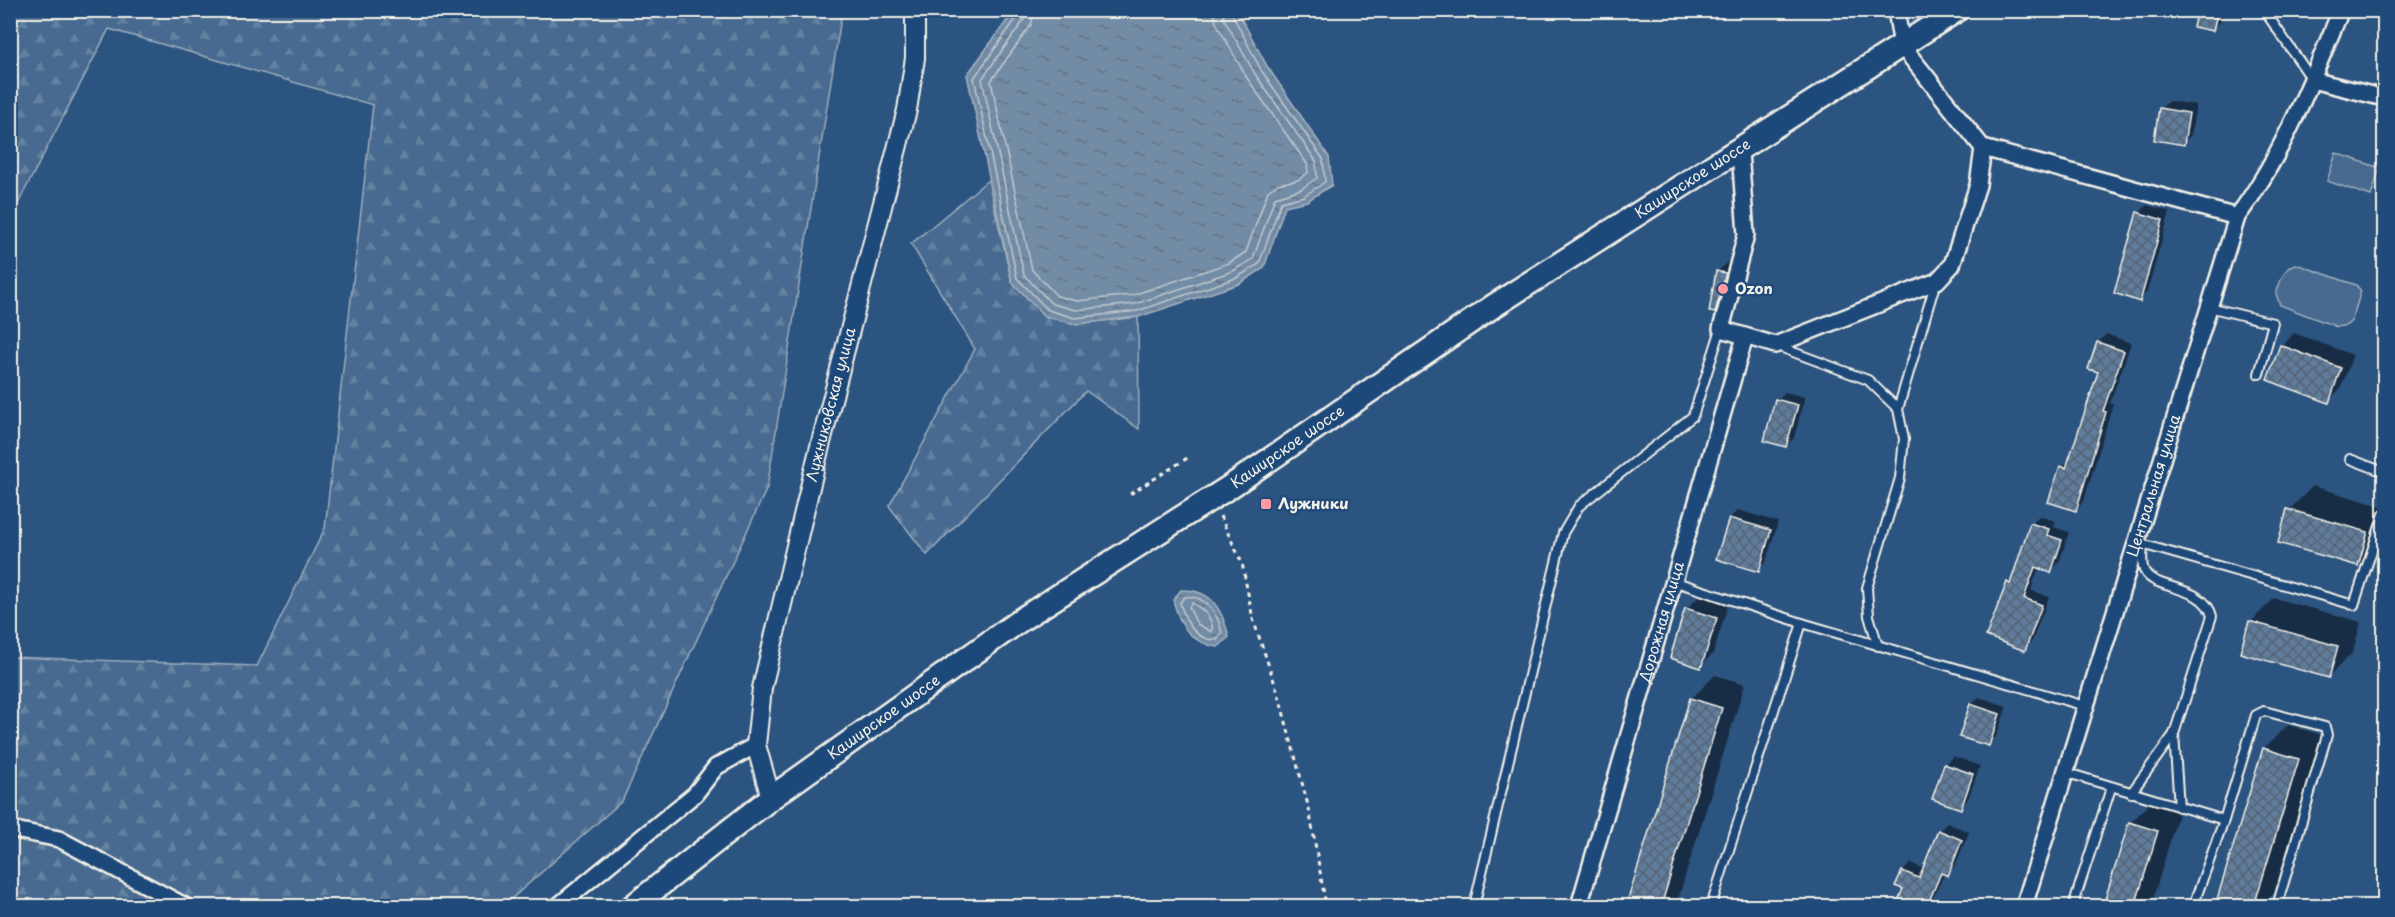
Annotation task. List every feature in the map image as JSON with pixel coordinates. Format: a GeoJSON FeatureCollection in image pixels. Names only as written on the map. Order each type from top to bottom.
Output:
{"type":"FeatureCollection","features":[{"type":"Feature","properties":{"kind":"main road","name":"Каширское шоссе"},"geometry":{"type":"LineString","coordinates":[[633,906],[771,798],[1022,619],[1231,486],[1492,307],[1740,151],[1957,10]]}},
{"type":"Feature","properties":{"kind":"street","name":"Лужниковская улица"},"geometry":{"type":"LineString","coordinates":[[771,798],[756,745],[762,688],[803,516],[907,110],[915,58],[915,10]]}},
{"type":"Feature","properties":{"kind":"street"},"geometry":{"type":"LineString","coordinates":[[1896,10],[1902,46],[1983,148],[2237,217]]}},
{"type":"Feature","properties":{"kind":"street","name":"Центральная улица"},"geometry":{"type":"LineString","coordinates":[[2024,906],[2085,706],[2140,543],[2237,217],[2263,182],[2312,80],[2341,10]]}},
{"type":"Feature","properties":{"kind":"street"},"geometry":{"type":"LineString","coordinates":[[2312,80],[2385,98]]}},
{"type":"Feature","properties":{"kind":"street"},"geometry":{"type":"LineString","coordinates":[[1740,151],[1746,235],[1722,330],[1775,345],[1937,281],[1952,265],[1978,185],[1983,148]]}},
{"type":"Feature","properties":{"kind":"street","name":"Дорожная улица"},"geometry":{"type":"LineString","coordinates":[[1579,906],[1676,582],[1745,338]]}},
{"type":"Feature","properties":{"kind":"street"},"geometry":{"type":"LineString","coordinates":[[558,906],[695,794],[716,767],[756,745]]}},
{"type":"Feature","properties":{"kind":"street"},"geometry":{"type":"LineString","coordinates":[[10,829],[59,839],[185,906]]}},
{"type":"Feature","properties":{"kind":"lane"},"geometry":{"type":"LineString","coordinates":[[2264,10],[2312,80]]}},
{"type":"Feature","properties":{"kind":"lane"},"geometry":{"type":"LineString","coordinates":[[1878,646],[1869,616],[1867,588],[1900,478],[1904,439],[1899,409],[1937,281]]}},
{"type":"Feature","properties":{"kind":"lane"},"geometry":{"type":"LineString","coordinates":[[2209,307],[2273,323],[2259,374]]}},
{"type":"Feature","properties":{"kind":"lane"},"geometry":{"type":"LineString","coordinates":[[1474,906],[1563,532],[1579,506],[1693,416],[1722,330]]}},
{"type":"Feature","properties":{"kind":"lane"},"geometry":{"type":"LineString","coordinates":[[1775,345],[1868,380],[1899,409]]}},
{"type":"Feature","properties":{"kind":"lane"},"geometry":{"type":"LineString","coordinates":[[2350,459],[2385,472]]}},
{"type":"Feature","properties":{"kind":"lane"},"geometry":{"type":"LineString","coordinates":[[2131,793],[2174,734],[2212,616],[2209,605],[2199,596],[2151,578],[2143,568],[2140,543],[2354,605],[2385,514]]}},
{"type":"Feature","properties":{"kind":"lane"},"geometry":{"type":"LineString","coordinates":[[1676,582],[1802,623],[2085,706]]}},
{"type":"Feature","properties":{"kind":"lane"},"geometry":{"type":"LineString","coordinates":[[1711,906],[1802,623]]}},
{"type":"Feature","properties":{"kind":"lane"},"geometry":{"type":"LineString","coordinates":[[2193,906],[2224,820],[2256,715],[2264,711],[2325,727],[2327,735],[2277,906]]}},
{"type":"Feature","properties":{"kind":"lane"},"geometry":{"type":"LineString","coordinates":[[2174,734],[2179,807]]}},
{"type":"Feature","properties":{"kind":"lane"},"geometry":{"type":"LineString","coordinates":[[2064,772],[2111,788],[2224,820]]}},
{"type":"Feature","properties":{"kind":"lane"},"geometry":{"type":"LineString","coordinates":[[2073,906],[2111,788]]}},
{"type":"Feature","properties":{"kind":"path"},"geometry":{"type":"LineString","coordinates":[[1130,494],[1189,457]]}},
{"type":"Feature","properties":{"kind":"path"},"geometry":{"type":"LineString","coordinates":[[1220,516],[1242,562],[1253,619],[1279,696],[1309,809],[1326,906]]}},
{"type":"Feature","properties":{"kind":"green space"},"geometry":{"type":"Polygon","coordinates":[[[11,11],[842,11],[767,488],[622,801],[509,901],[434,906],[11,906],[11,657],[257,666],[325,528],[373,105],[109,29],[11,217],[11,11]]]}},
{"type":"Feature","properties":{"kind":"green space"},"geometry":{"type":"Polygon","coordinates":[[[2336,153],[2380,168],[2371,196],[2327,181],[2336,153]]]}},
{"type":"Feature","properties":{"kind":"green space"},"geometry":{"type":"Polygon","coordinates":[[[988,180],[1012,282],[1075,324],[1138,317],[1139,429],[1086,391],[927,555],[889,506],[975,349],[911,244],[988,180]]]}},
{"type":"Feature","properties":{"kind":"green space"},"geometry":{"type":"Polygon","coordinates":[[[2296,264],[2356,285],[2361,291],[2352,320],[2347,325],[2337,327],[2280,305],[2276,294],[2281,280],[2288,268],[2296,264]]]}},
{"type":"Feature","properties":{"kind":"water"},"geometry":{"type":"Polygon","coordinates":[[[1014,11],[1234,11],[1240,16],[1267,66],[1329,157],[1332,185],[1307,201],[1285,206],[1264,268],[1239,284],[1138,317],[1075,324],[1044,316],[1012,282],[967,75],[1014,11]]]}},
{"type":"Feature","properties":{"kind":"water"},"geometry":{"type":"Polygon","coordinates":[[[1181,590],[1201,593],[1208,597],[1219,610],[1229,637],[1218,647],[1200,642],[1183,625],[1173,600],[1181,590]]]}},
{"type":"Feature","properties":{"kind":"building"},"geometry":{"type":"Polygon","coordinates":[[[2197,10],[2218,10],[2213,31],[2193,27],[2197,10]]]}},
{"type":"Feature","properties":{"kind":"building"},"geometry":{"type":"Polygon","coordinates":[[[2159,108],[2189,113],[2184,145],[2154,140],[2159,108]]]}},
{"type":"Feature","properties":{"kind":"building"},"geometry":{"type":"Polygon","coordinates":[[[2137,212],[2163,220],[2140,302],[2114,293],[2137,212]]]}},
{"type":"Feature","properties":{"kind":"building"},"geometry":{"type":"Polygon","coordinates":[[[1716,271],[1726,273],[1715,313],[1709,312],[1716,271]]]}},
{"type":"Feature","properties":{"kind":"building"},"geometry":{"type":"Polygon","coordinates":[[[2097,342],[2124,351],[2103,411],[2106,412],[2076,511],[2048,502],[2060,466],[2066,468],[2098,372],[2088,369],[2097,342]]]}},
{"type":"Feature","properties":{"kind":"building"},"geometry":{"type":"Polygon","coordinates":[[[2280,345],[2341,368],[2329,403],[2267,380],[2280,345]]]}},
{"type":"Feature","properties":{"kind":"building"},"geometry":{"type":"Polygon","coordinates":[[[1775,399],[1798,405],[1786,447],[1764,441],[1775,399]]]}},
{"type":"Feature","properties":{"kind":"building"},"geometry":{"type":"Polygon","coordinates":[[[2287,509],[2368,532],[2358,566],[2278,543],[2287,509]]]}},
{"type":"Feature","properties":{"kind":"building"},"geometry":{"type":"Polygon","coordinates":[[[1729,518],[1771,530],[1759,572],[1716,559],[1729,518]]]}},
{"type":"Feature","properties":{"kind":"building"},"geometry":{"type":"Polygon","coordinates":[[[2030,523],[2049,529],[2047,535],[2062,540],[2051,573],[2035,567],[2024,598],[2042,605],[2025,651],[1986,636],[2007,582],[2010,584],[2030,523]]]}},
{"type":"Feature","properties":{"kind":"building"},"geometry":{"type":"Polygon","coordinates":[[[1685,608],[1717,618],[1701,668],[1670,658],[1685,608]]]}},
{"type":"Feature","properties":{"kind":"building"},"geometry":{"type":"Polygon","coordinates":[[[2249,621],[2338,646],[2329,678],[2240,653],[2249,621]]]}},
{"type":"Feature","properties":{"kind":"building"},"geometry":{"type":"Polygon","coordinates":[[[1690,698],[1722,708],[1661,906],[1626,906],[1690,698]]]}},
{"type":"Feature","properties":{"kind":"building"},"geometry":{"type":"Polygon","coordinates":[[[1970,704],[2000,714],[1989,746],[1959,737],[1970,704]]]}},
{"type":"Feature","properties":{"kind":"building"},"geometry":{"type":"Polygon","coordinates":[[[2263,748],[2299,759],[2254,906],[2215,906],[2263,748]]]}},
{"type":"Feature","properties":{"kind":"building"},"geometry":{"type":"Polygon","coordinates":[[[1944,764],[1973,774],[1961,809],[1932,799],[1944,764]]]}},
{"type":"Feature","properties":{"kind":"building"},"geometry":{"type":"Polygon","coordinates":[[[2129,822],[2158,831],[2135,906],[2103,906],[2129,822]]]}},
{"type":"Feature","properties":{"kind":"building"},"geometry":{"type":"Polygon","coordinates":[[[1938,830],[1962,840],[1948,876],[1941,873],[1927,906],[1906,906],[1897,903],[1903,889],[1895,886],[1902,871],[1919,878],[1938,830]]]}},
{"type":"Feature","properties":{"kind":"place","name":"Ozon"},"geometry":{"type":"Point","coordinates":[1723,289]}},
{"type":"Feature","properties":{"kind":"place","name":"Лужники"},"geometry":{"type":"Point","coordinates":[1266,504]}}]}
